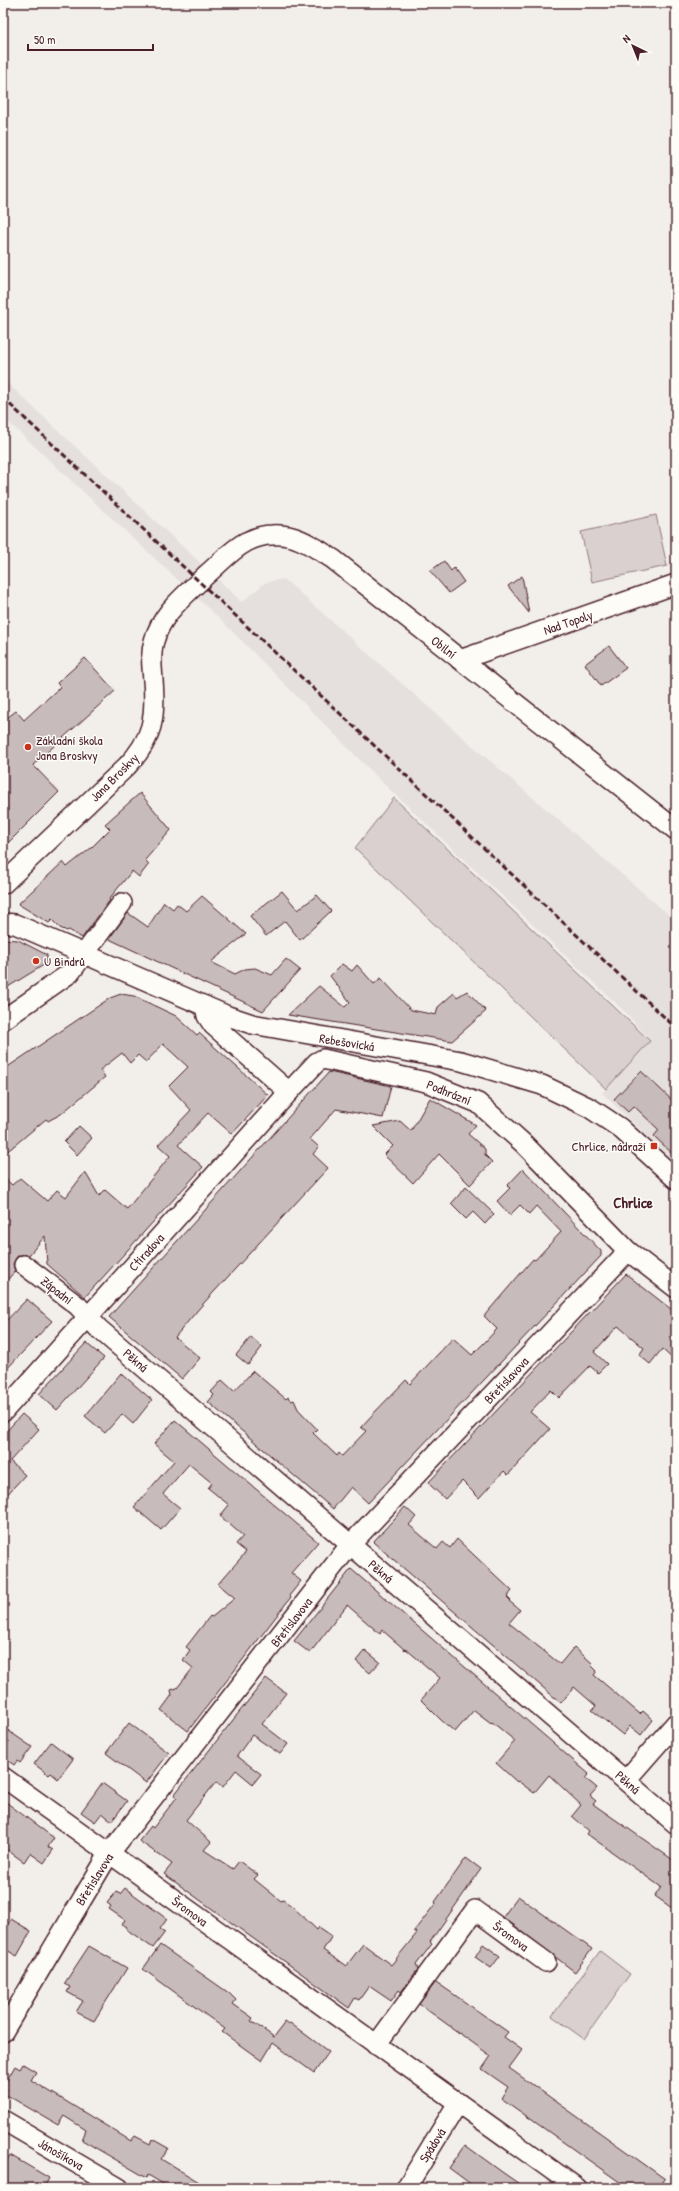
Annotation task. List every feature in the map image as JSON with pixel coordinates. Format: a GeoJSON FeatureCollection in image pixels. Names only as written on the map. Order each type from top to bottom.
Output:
{"type":"FeatureCollection","features":[{"type":"Feature","properties":{"kind":"street","name":"Obilní"},"geometry":{"type":"LineString","coordinates":[[200,581],[235,549],[247,541],[268,535],[291,536],[309,544],[333,559],[676,830]]}},
{"type":"Feature","properties":{"kind":"street","name":"Jana Broskvy"},"geometry":{"type":"LineString","coordinates":[[3,884],[127,766],[143,747],[154,721],[154,694],[151,662],[156,633],[174,605],[200,581]]}},
{"type":"Feature","properties":{"kind":"street","name":"Nad Topoly"},"geometry":{"type":"LineString","coordinates":[[460,660],[676,584]]}},
{"type":"Feature","properties":{"kind":"street"},"geometry":{"type":"LineString","coordinates":[[3,1020],[70,973],[122,902]]}},
{"type":"Feature","properties":{"kind":"street","name":"Rebešovická"},"geometry":{"type":"LineString","coordinates":[[3,923],[15,924],[205,1006],[252,1024],[449,1059],[542,1085],[590,1108],[620,1128],[676,1179]]}},
{"type":"Feature","properties":{"kind":"street"},"geometry":{"type":"LineString","coordinates":[[205,1006],[207,1016],[213,1025],[289,1092]]}},
{"type":"Feature","properties":{"kind":"street","name":"Podhrázní"},"geometry":{"type":"LineString","coordinates":[[289,1092],[317,1062],[322,1059],[327,1059],[426,1082],[478,1104],[524,1144],[628,1251],[676,1288]]}},
{"type":"Feature","properties":{"kind":"street","name":"Ctiradova"},"geometry":{"type":"LineString","coordinates":[[3,1412],[289,1092]]}},
{"type":"Feature","properties":{"kind":"street","name":"Břetislavova"},"geometry":{"type":"LineString","coordinates":[[3,2032],[109,1854],[350,1545],[628,1251]]}},
{"type":"Feature","properties":{"kind":"street","name":"Západní"},"geometry":{"type":"LineString","coordinates":[[24,1265],[78,1306],[88,1317]]}},
{"type":"Feature","properties":{"kind":"street","name":"Pěkná"},"geometry":{"type":"LineString","coordinates":[[88,1317],[350,1545],[676,1824]]}},
{"type":"Feature","properties":{"kind":"street"},"geometry":{"type":"LineString","coordinates":[[626,1780],[676,1723]]}},
{"type":"Feature","properties":{"kind":"street","name":"Šromova"},"geometry":{"type":"LineString","coordinates":[[3,1777],[577,2188]]}},
{"type":"Feature","properties":{"kind":"street","name":"Šromova"},"geometry":{"type":"LineString","coordinates":[[376,2045],[474,1910],[546,1962]]}},
{"type":"Feature","properties":{"kind":"street","name":"Spádová"},"geometry":{"type":"LineString","coordinates":[[406,2188],[458,2103]]}},
{"type":"Feature","properties":{"kind":"street","name":"Jánošíkova"},"geometry":{"type":"LineString","coordinates":[[3,2120],[119,2188]]}},
{"type":"Feature","properties":{"kind":"shaded area"},"geometry":{"type":"Polygon","coordinates":[[[3,379],[242,602],[266,582],[284,579],[460,735],[676,921],[676,1164],[602,1093],[650,1040],[626,1013],[381,781],[223,622],[3,417],[3,379]]]}},
{"type":"Feature","properties":{"kind":"shaded area"},"geometry":{"type":"Polygon","coordinates":[[[656,515],[667,566],[592,582],[581,532],[656,515]]]}},
{"type":"Feature","properties":{"kind":"shaded area"},"geometry":{"type":"Polygon","coordinates":[[[394,798],[650,1041],[606,1089],[355,848],[394,798]]]}},
{"type":"Feature","properties":{"kind":"shaded area"},"geometry":{"type":"Polygon","coordinates":[[[600,1951],[630,1974],[584,2039],[552,2016],[600,1951]]]}},
{"type":"Feature","properties":{"kind":"building"},"geometry":{"type":"Polygon","coordinates":[[[444,561],[451,571],[454,568],[464,582],[449,593],[430,571],[444,561]]]}},
{"type":"Feature","properties":{"kind":"building"},"geometry":{"type":"Polygon","coordinates":[[[522,576],[529,613],[508,586],[522,576]]]}},
{"type":"Feature","properties":{"kind":"building"},"geometry":{"type":"Polygon","coordinates":[[[609,646],[626,668],[601,686],[585,664],[609,646]]]}},
{"type":"Feature","properties":{"kind":"building","name":"Základní škola Jana Broskvy"},"geometry":{"type":"Polygon","coordinates":[[[85,658],[115,691],[33,765],[59,792],[3,848],[3,721],[16,711],[24,720],[60,687],[57,683],[85,658]]]}},
{"type":"Feature","properties":{"kind":"building"},"geometry":{"type":"Polygon","coordinates":[[[140,793],[171,830],[145,860],[149,864],[139,877],[132,871],[109,899],[110,900],[82,938],[69,930],[67,931],[60,928],[52,920],[49,923],[18,904],[63,862],[67,867],[91,848],[110,829],[105,824],[140,793]]]}},
{"type":"Feature","properties":{"kind":"building"},"geometry":{"type":"Polygon","coordinates":[[[282,891],[298,910],[317,895],[331,911],[300,940],[285,921],[266,936],[250,916],[282,891]]]}},
{"type":"Feature","properties":{"kind":"building"},"geometry":{"type":"Polygon","coordinates":[[[202,896],[246,934],[211,962],[235,974],[245,969],[255,968],[272,975],[286,959],[300,970],[263,1011],[109,939],[128,913],[148,927],[164,902],[173,909],[177,904],[186,911],[202,896]]]}},
{"type":"Feature","properties":{"kind":"building"},"geometry":{"type":"Polygon","coordinates":[[[3,939],[18,940],[47,955],[47,963],[3,990],[3,939]]]}},
{"type":"Feature","properties":{"kind":"building"},"geometry":{"type":"Polygon","coordinates":[[[342,964],[352,971],[357,965],[374,984],[381,978],[411,1010],[436,1015],[438,1007],[454,993],[457,997],[467,991],[486,1011],[452,1041],[288,1015],[319,986],[345,1007],[350,1002],[330,976],[342,964]]]}},
{"type":"Feature","properties":{"kind":"building"},"geometry":{"type":"Polygon","coordinates":[[[121,994],[134,996],[176,1016],[197,1035],[199,1033],[268,1095],[232,1134],[208,1113],[178,1145],[203,1167],[85,1297],[47,1264],[45,1236],[29,1255],[20,1255],[16,1258],[13,1264],[15,1271],[3,1285],[3,1177],[12,1185],[20,1178],[47,1201],[57,1190],[66,1197],[85,1172],[99,1196],[105,1190],[127,1209],[170,1156],[158,1145],[191,1110],[169,1086],[188,1067],[163,1044],[146,1062],[138,1055],[130,1063],[122,1053],[100,1070],[105,1077],[61,1114],[48,1121],[46,1119],[3,1155],[3,1070],[110,998],[121,994]]]}},
{"type":"Feature","properties":{"kind":"building"},"geometry":{"type":"Polygon","coordinates":[[[641,1071],[676,1104],[676,1157],[654,1136],[659,1130],[634,1106],[628,1112],[614,1099],[641,1071]]]}},
{"type":"Feature","properties":{"kind":"building"},"geometry":{"type":"Polygon","coordinates":[[[329,1072],[391,1086],[383,1118],[336,1109],[310,1139],[319,1147],[313,1154],[328,1168],[202,1305],[175,1337],[200,1358],[182,1379],[109,1317],[329,1072]]]}},
{"type":"Feature","properties":{"kind":"building"},"geometry":{"type":"Polygon","coordinates":[[[430,1098],[476,1125],[468,1134],[485,1149],[485,1155],[492,1162],[470,1185],[439,1154],[413,1183],[384,1155],[393,1146],[373,1126],[400,1121],[411,1131],[430,1098]]]}},
{"type":"Feature","properties":{"kind":"building"},"geometry":{"type":"Polygon","coordinates":[[[79,1126],[92,1138],[77,1155],[64,1142],[79,1126]]]}},
{"type":"Feature","properties":{"kind":"building"},"geometry":{"type":"Polygon","coordinates":[[[523,1169],[601,1251],[601,1256],[368,1503],[351,1487],[333,1509],[208,1402],[214,1395],[211,1392],[222,1380],[234,1391],[253,1371],[286,1399],[288,1397],[291,1401],[294,1400],[298,1409],[317,1429],[313,1433],[337,1456],[339,1453],[342,1456],[366,1431],[361,1427],[373,1414],[406,1380],[410,1384],[453,1338],[472,1355],[486,1341],[497,1329],[484,1316],[533,1259],[535,1260],[561,1232],[536,1206],[529,1214],[520,1205],[510,1215],[497,1201],[510,1188],[507,1186],[523,1169]]]}},
{"type":"Feature","properties":{"kind":"building"},"geometry":{"type":"Polygon","coordinates":[[[466,1187],[494,1214],[485,1224],[473,1212],[466,1219],[451,1204],[466,1187]]]}},
{"type":"Feature","properties":{"kind":"building"},"geometry":{"type":"Polygon","coordinates":[[[626,1274],[676,1313],[676,1362],[662,1349],[650,1364],[639,1355],[644,1348],[618,1326],[594,1352],[607,1364],[598,1373],[590,1366],[559,1398],[551,1390],[530,1412],[550,1429],[508,1475],[504,1471],[479,1498],[462,1481],[445,1499],[428,1483],[626,1274]]]}},
{"type":"Feature","properties":{"kind":"building"},"geometry":{"type":"Polygon","coordinates":[[[27,1299],[52,1321],[3,1373],[3,1324],[27,1299]]]}},
{"type":"Feature","properties":{"kind":"building"},"geometry":{"type":"Polygon","coordinates":[[[251,1337],[262,1347],[248,1365],[236,1355],[251,1337]]]}},
{"type":"Feature","properties":{"kind":"building"},"geometry":{"type":"Polygon","coordinates":[[[86,1343],[104,1358],[57,1410],[39,1394],[86,1343]]]}},
{"type":"Feature","properties":{"kind":"building"},"geometry":{"type":"Polygon","coordinates":[[[121,1373],[152,1400],[133,1424],[122,1414],[105,1433],[85,1416],[121,1373]]]}},
{"type":"Feature","properties":{"kind":"building"},"geometry":{"type":"Polygon","coordinates":[[[22,1414],[39,1429],[10,1461],[25,1475],[3,1499],[3,1435],[22,1414]]]}},
{"type":"Feature","properties":{"kind":"building"},"geometry":{"type":"Polygon","coordinates":[[[175,1420],[318,1542],[291,1573],[301,1581],[289,1596],[291,1597],[188,1731],[161,1710],[172,1695],[171,1690],[177,1688],[193,1668],[183,1660],[190,1650],[186,1647],[210,1616],[212,1617],[235,1598],[218,1584],[246,1552],[236,1544],[243,1536],[220,1516],[229,1505],[208,1488],[212,1483],[189,1464],[163,1494],[180,1508],[161,1530],[134,1507],[174,1461],[154,1444],[175,1420]]]}},
{"type":"Feature","properties":{"kind":"building"},"geometry":{"type":"Polygon","coordinates":[[[405,1507],[416,1517],[409,1525],[437,1549],[443,1542],[450,1548],[457,1539],[512,1591],[507,1597],[510,1600],[509,1601],[520,1610],[509,1623],[560,1664],[574,1647],[592,1663],[591,1665],[597,1671],[594,1675],[640,1714],[643,1711],[653,1720],[641,1735],[630,1726],[623,1735],[592,1710],[596,1706],[574,1687],[561,1703],[373,1542],[405,1507]]]}},
{"type":"Feature","properties":{"kind":"building"},"geometry":{"type":"Polygon","coordinates":[[[351,1569],[589,1774],[585,1778],[597,1788],[590,1796],[596,1801],[593,1804],[676,1862],[676,1911],[655,1896],[661,1887],[587,1834],[589,1831],[572,1816],[581,1805],[549,1775],[534,1793],[518,1781],[517,1782],[496,1763],[515,1741],[492,1722],[491,1723],[474,1710],[455,1732],[441,1720],[421,1700],[440,1678],[382,1630],[380,1634],[347,1605],[310,1653],[294,1641],[351,1569]]]}},
{"type":"Feature","properties":{"kind":"building"},"geometry":{"type":"Polygon","coordinates":[[[365,1650],[380,1662],[370,1673],[356,1661],[365,1650]]]}},
{"type":"Feature","properties":{"kind":"building"},"geometry":{"type":"Polygon","coordinates":[[[266,1678],[286,1693],[262,1724],[288,1744],[280,1754],[252,1735],[237,1756],[261,1774],[253,1784],[236,1770],[223,1787],[216,1782],[186,1820],[211,1842],[204,1850],[233,1869],[239,1861],[258,1875],[254,1879],[281,1901],[283,1900],[292,1906],[317,1930],[319,1927],[332,1936],[323,1950],[346,1966],[363,1944],[391,1965],[417,1933],[414,1931],[436,1903],[435,1902],[466,1858],[481,1869],[430,1942],[432,1944],[416,1965],[418,1969],[401,1992],[399,1990],[391,2001],[369,1986],[359,2000],[355,1998],[349,2008],[164,1874],[172,1864],[139,1841],[151,1826],[153,1828],[177,1797],[174,1795],[266,1678]]]}},
{"type":"Feature","properties":{"kind":"building"},"geometry":{"type":"Polygon","coordinates":[[[129,1723],[169,1753],[146,1783],[106,1753],[129,1723]]]}},
{"type":"Feature","properties":{"kind":"building"},"geometry":{"type":"Polygon","coordinates":[[[3,1727],[32,1747],[20,1763],[17,1761],[14,1765],[3,1757],[3,1727]]]}},
{"type":"Feature","properties":{"kind":"building"},"geometry":{"type":"Polygon","coordinates":[[[51,1742],[73,1759],[58,1779],[51,1773],[49,1775],[34,1764],[51,1742]]]}},
{"type":"Feature","properties":{"kind":"building"},"geometry":{"type":"Polygon","coordinates":[[[102,1783],[127,1801],[112,1821],[102,1813],[95,1822],[81,1812],[102,1783]]]}},
{"type":"Feature","properties":{"kind":"building"},"geometry":{"type":"Polygon","coordinates":[[[3,1800],[54,1838],[48,1847],[53,1850],[44,1863],[30,1853],[24,1862],[3,1847],[3,1800]]]}},
{"type":"Feature","properties":{"kind":"building"},"geometry":{"type":"Polygon","coordinates":[[[125,1888],[167,1919],[160,1929],[165,1932],[153,1948],[126,1929],[127,1927],[122,1924],[125,1920],[109,1909],[111,1906],[107,1903],[116,1892],[120,1894],[125,1888]]]}},
{"type":"Feature","properties":{"kind":"building"},"geometry":{"type":"Polygon","coordinates":[[[518,1896],[592,1949],[575,1972],[503,1917],[518,1896]]]}},
{"type":"Feature","properties":{"kind":"building"},"geometry":{"type":"Polygon","coordinates":[[[11,1919],[31,1931],[17,1956],[3,1948],[3,1932],[11,1919]]]}},
{"type":"Feature","properties":{"kind":"building"},"geometry":{"type":"Polygon","coordinates":[[[483,1944],[500,1956],[491,1968],[475,1957],[483,1944]]]}},
{"type":"Feature","properties":{"kind":"building"},"geometry":{"type":"Polygon","coordinates":[[[160,1945],[229,1993],[236,2000],[233,2004],[253,2018],[251,2021],[274,2037],[285,2022],[288,2024],[290,2023],[329,2052],[314,2073],[273,2043],[262,2061],[222,2032],[225,2029],[143,1969],[160,1945]]]}},
{"type":"Feature","properties":{"kind":"building"},"geometry":{"type":"Polygon","coordinates":[[[89,1946],[127,1968],[94,2021],[76,2012],[83,2001],[67,1992],[70,1987],[64,1984],[89,1946]]]}},
{"type":"Feature","properties":{"kind":"building"},"geometry":{"type":"Polygon","coordinates":[[[436,1982],[508,2032],[504,2037],[522,2050],[509,2068],[665,2179],[659,2188],[628,2188],[501,2098],[508,2087],[482,2069],[491,2056],[419,2004],[436,1982]]]}},
{"type":"Feature","properties":{"kind":"building"},"geometry":{"type":"Polygon","coordinates":[[[23,2064],[36,2072],[31,2080],[131,2141],[135,2136],[150,2144],[152,2139],[168,2148],[161,2159],[209,2188],[170,2188],[148,2175],[147,2178],[82,2140],[86,2130],[64,2116],[58,2125],[5,2094],[7,2090],[3,2087],[15,2066],[20,2069],[23,2064]]]}},
{"type":"Feature","properties":{"kind":"building"},"geometry":{"type":"Polygon","coordinates":[[[465,2145],[525,2188],[476,2188],[449,2168],[465,2145]]]}},
{"type":"Feature","properties":{"kind":"building"},"geometry":{"type":"Polygon","coordinates":[[[10,2155],[49,2178],[44,2188],[15,2188],[3,2181],[3,2157],[7,2160],[10,2155]]]}},
{"type":"Feature","properties":{"kind":"railway"},"geometry":{"type":"LineString","coordinates":[[3,398],[676,1028]]}},
{"type":"Feature","properties":{"kind":"place","name":"Základní škola Jana Broskvy"},"geometry":{"type":"Point","coordinates":[28,747]}},
{"type":"Feature","properties":{"kind":"place","name":"U Bindrů"},"geometry":{"type":"Point","coordinates":[36,961]}},
{"type":"Feature","properties":{"kind":"place","name":"Chrlice, nádraží"},"geometry":{"type":"Point","coordinates":[654,1146]}},
{"type":"Feature","properties":{"kind":"district","name":"Chrlice"},"geometry":{"type":"Point","coordinates":[633,1202]}}]}
